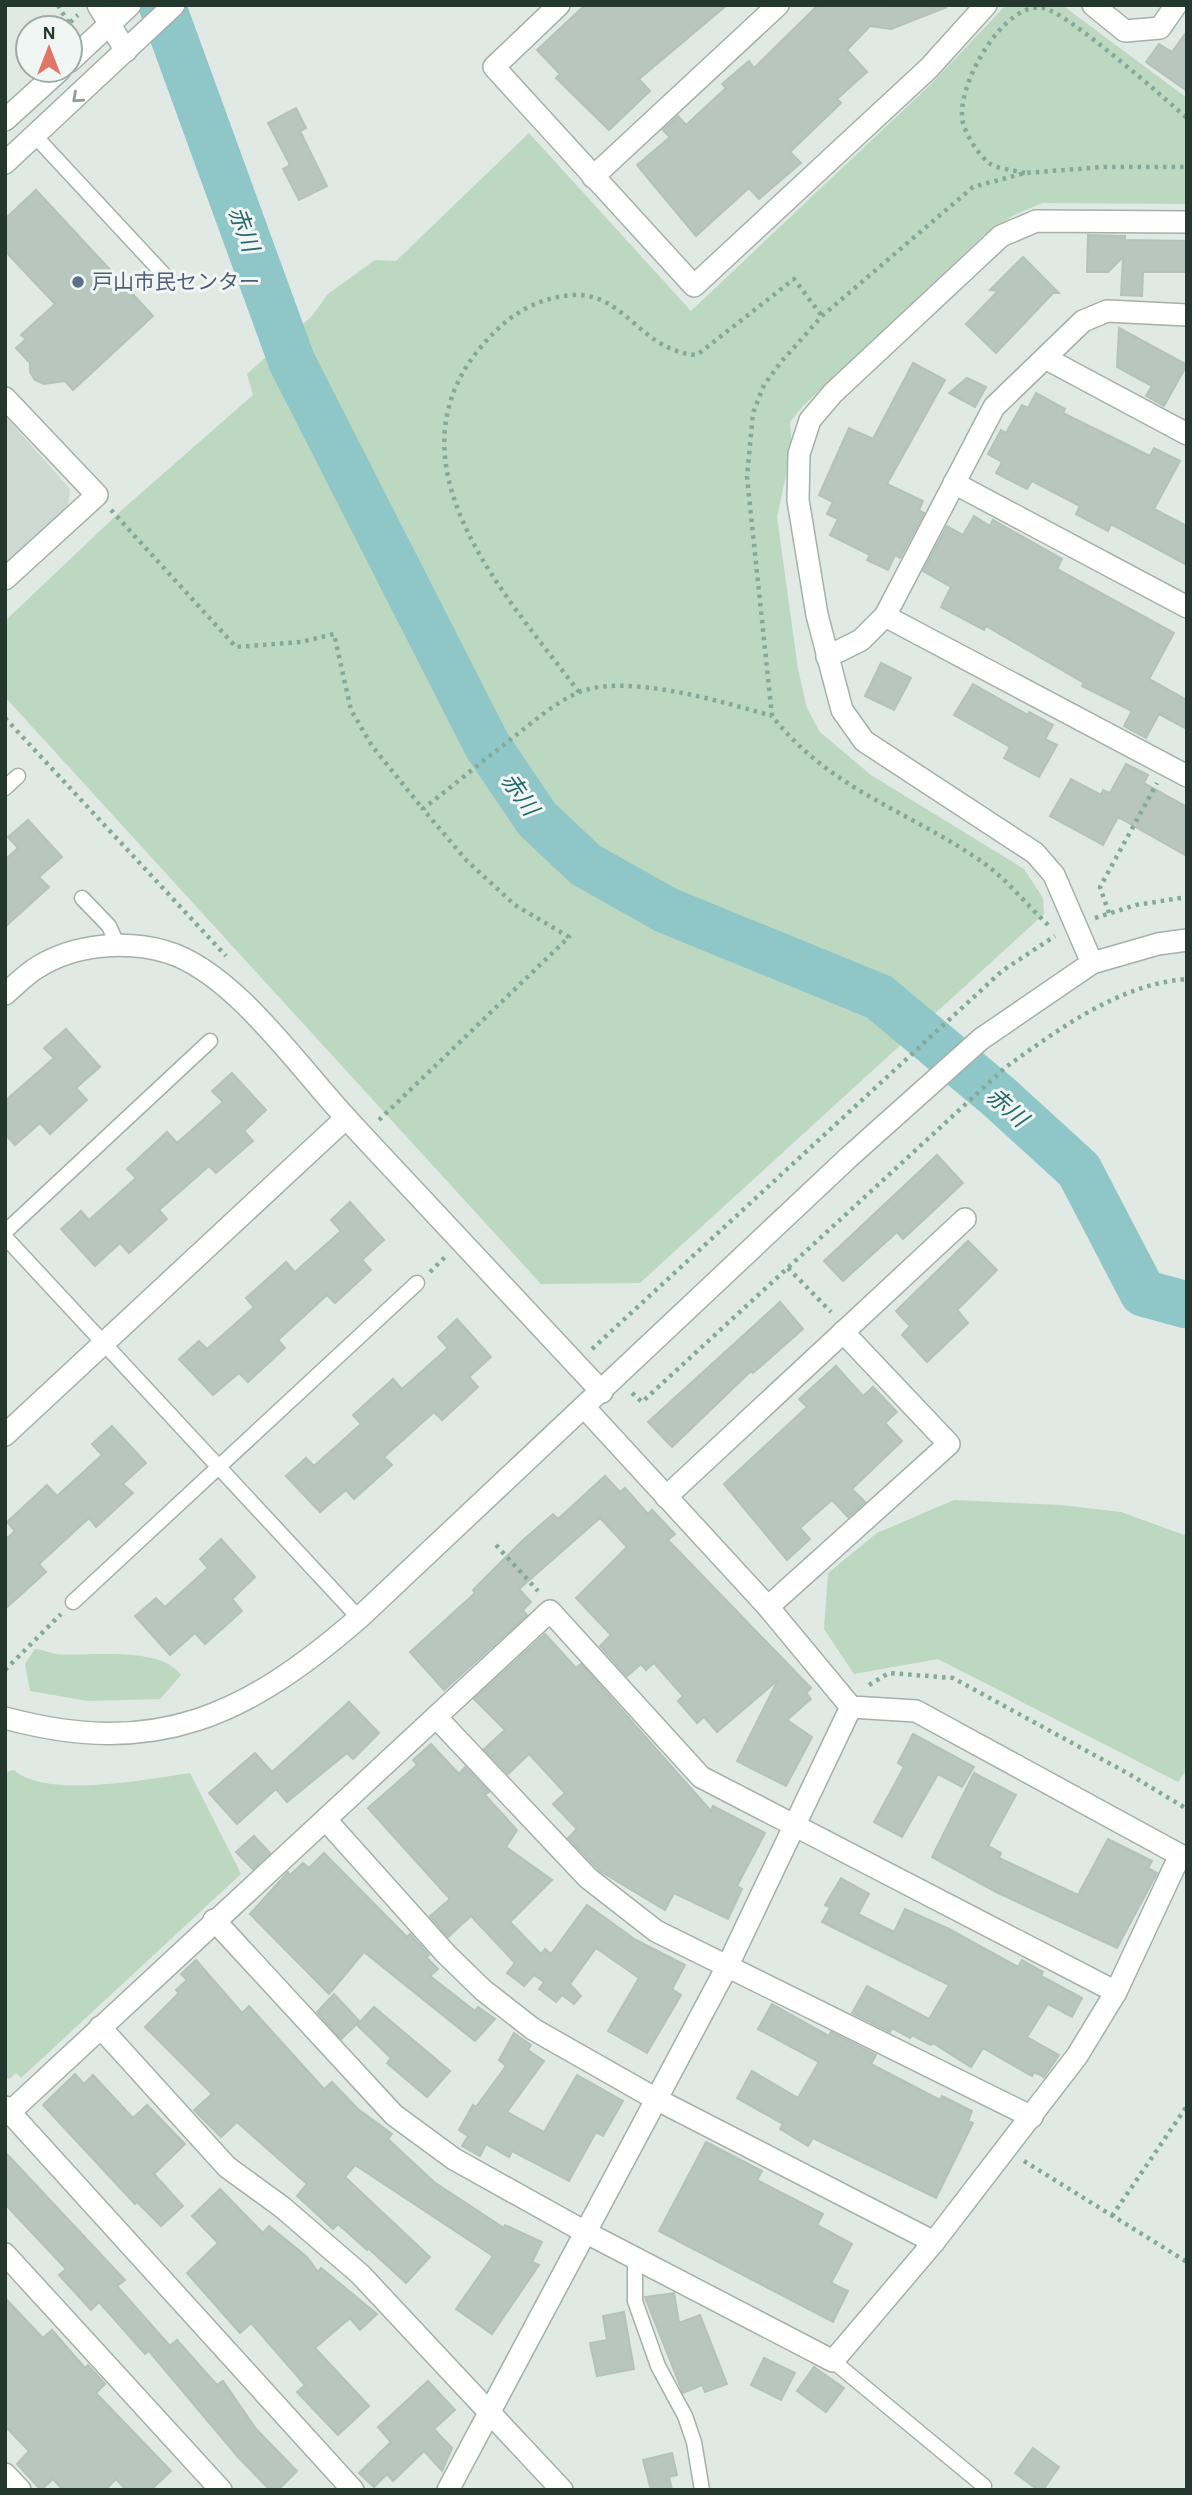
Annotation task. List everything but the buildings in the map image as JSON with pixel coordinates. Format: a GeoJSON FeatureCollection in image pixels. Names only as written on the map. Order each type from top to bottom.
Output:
{"type":"FeatureCollection","features":[{"type":"Feature","properties":{"kind":"street"},"geometry":{"type":"LineString","coordinates":[[98,5],[126,51]]}},
{"type":"Feature","properties":{"kind":"street"},"geometry":{"type":"LineString","coordinates":[[84,48],[130,5]]}},
{"type":"Feature","properties":{"kind":"street"},"geometry":{"type":"LineString","coordinates":[[5,163],[174,5]]}},
{"type":"Feature","properties":{"kind":"street"},"geometry":{"type":"LineString","coordinates":[[559,5],[494,67],[694,286],[929,68],[986,5]]}},
{"type":"Feature","properties":{"kind":"street"},"geometry":{"type":"LineString","coordinates":[[593,177],[778,5]]}},
{"type":"Feature","properties":{"kind":"street"},"geometry":{"type":"LineString","coordinates":[[1093,5],[1125,31],[1160,28],[1176,5]]}},
{"type":"Feature","properties":{"kind":"street"},"geometry":{"type":"LineString","coordinates":[[5,120],[45,84]]}},
{"type":"Feature","properties":{"kind":"street"},"geometry":{"type":"LineString","coordinates":[[1092,963],[1054,875],[1035,853],[864,741],[842,710],[817,615],[798,500],[799,454],[810,420],[833,393],[1001,236],[1036,221],[1187,222]]}},
{"type":"Feature","properties":{"kind":"street"},"geometry":{"type":"LineString","coordinates":[[827,657],[861,640],[885,616],[994,407],[1083,321],[1107,311],[1187,315]]}},
{"type":"Feature","properties":{"kind":"street"},"geometry":{"type":"LineString","coordinates":[[1045,358],[1187,434]]}},
{"type":"Feature","properties":{"kind":"street"},"geometry":{"type":"LineString","coordinates":[[5,398],[97,495],[5,579]]}},
{"type":"Feature","properties":{"kind":"street"},"geometry":{"type":"LineString","coordinates":[[954,483],[1187,607]]}},
{"type":"Feature","properties":{"kind":"street"},"geometry":{"type":"LineString","coordinates":[[885,616],[1187,776]]}},
{"type":"Feature","properties":{"kind":"street"},"geometry":{"type":"LineString","coordinates":[[5,1718],[50,1730],[102,1735],[159,1730],[211,1718],[262,1693],[311,1660],[359,1618],[981,1039],[1092,963],[1158,944],[1187,940]]}},
{"type":"Feature","properties":{"kind":"street"},"geometry":{"type":"LineString","coordinates":[[5,994],[39,966],[78,951],[117,944],[167,952],[209,973],[248,1009],[346,1118],[609,1385]]}},
{"type":"Feature","properties":{"kind":"street"},"geometry":{"type":"LineString","coordinates":[[5,1435],[346,1118]]}},
{"type":"Feature","properties":{"kind":"street"},"geometry":{"type":"LineString","coordinates":[[666,1496],[965,1219]]}},
{"type":"Feature","properties":{"kind":"street"},"geometry":{"type":"LineString","coordinates":[[768,1607],[948,1444],[845,1330]]}},
{"type":"Feature","properties":{"kind":"street"},"geometry":{"type":"LineString","coordinates":[[214,1920],[394,2115],[454,2160],[635,2259],[833,2361],[934,2242],[1077,2056],[1116,1992],[1180,1854],[916,1711],[851,1707],[768,1607],[585,1408]]}},
{"type":"Feature","properties":{"kind":"street"},"geometry":{"type":"LineString","coordinates":[[353,2490],[8,2109],[326,1820],[550,1611],[701,1777],[1116,1992]]}},
{"type":"Feature","properties":{"kind":"street"},"geometry":{"type":"LineString","coordinates":[[448,2490],[728,1965],[851,1707]]}},
{"type":"Feature","properties":{"kind":"street"},"geometry":{"type":"LineString","coordinates":[[436,1717],[588,1878],[656,1931],[1032,2117]]}},
{"type":"Feature","properties":{"kind":"street"},"geometry":{"type":"LineString","coordinates":[[326,1820],[446,1954],[484,1990],[533,2029],[656,2099],[934,2242]]}},
{"type":"Feature","properties":{"kind":"street"},"geometry":{"type":"LineString","coordinates":[[100,2027],[227,2167],[282,2207],[360,2274],[562,2490]]}},
{"type":"Feature","properties":{"kind":"street"},"geometry":{"type":"LineString","coordinates":[[5,2254],[221,2490]]}},
{"type":"Feature","properties":{"kind":"street"},"geometry":{"type":"LineString","coordinates":[[5,2474],[20,2490]]}},
{"type":"Feature","properties":{"kind":"lane"},"geometry":{"type":"LineString","coordinates":[[36,136],[168,279]]}},
{"type":"Feature","properties":{"kind":"lane"},"geometry":{"type":"LineString","coordinates":[[5,788],[18,776]]}},
{"type":"Feature","properties":{"kind":"lane"},"geometry":{"type":"LineString","coordinates":[[82,898],[109,926],[117,944]]}},
{"type":"Feature","properties":{"kind":"lane"},"geometry":{"type":"LineString","coordinates":[[210,1041],[5,1234],[359,1618]]}},
{"type":"Feature","properties":{"kind":"lane"},"geometry":{"type":"LineString","coordinates":[[73,1602],[417,1283]]}},
{"type":"Feature","properties":{"kind":"lane"},"geometry":{"type":"LineString","coordinates":[[635,2259],[635,2301],[658,2366],[689,2429],[702,2490]]}},
{"type":"Feature","properties":{"kind":"lane"},"geometry":{"type":"LineString","coordinates":[[833,2361],[984,2486]]}},
{"type":"Feature","properties":{"kind":"path"},"geometry":{"type":"LineString","coordinates":[[1025,173],[990,164],[974,146],[962,121],[969,82],[984,51],[1006,22],[1022,10],[1043,8],[1069,21],[1187,118]]}},
{"type":"Feature","properties":{"kind":"path"},"geometry":{"type":"LineString","coordinates":[[579,692],[487,570],[453,500],[444,463],[445,427],[458,376],[482,346],[515,315],[536,301],[576,295],[612,304],[660,345],[678,354],[698,355],[794,279],[822,316]]}},
{"type":"Feature","properties":{"kind":"path"},"geometry":{"type":"LineString","coordinates":[[97,495],[236,648],[301,642],[334,634],[351,710],[372,746],[467,861],[515,905],[569,937],[379,1120]]}},
{"type":"Feature","properties":{"kind":"path"},"geometry":{"type":"LineString","coordinates":[[423,809],[547,710],[579,692],[599,688],[654,689],[726,702],[772,716]]}},
{"type":"Feature","properties":{"kind":"path"},"geometry":{"type":"LineString","coordinates":[[1109,914],[1100,887],[1167,765]]}},
{"type":"Feature","properties":{"kind":"path"},"geometry":{"type":"LineString","coordinates":[[592,1350],[956,1012],[1002,971],[1058,934]]}},
{"type":"Feature","properties":{"kind":"path"},"geometry":{"type":"LineString","coordinates":[[609,1385],[642,1402],[1006,1067],[1068,1022],[1119,998],[1172,980],[1187,979]]}},
{"type":"Feature","properties":{"kind":"path"},"geometry":{"type":"LineString","coordinates":[[788,1268],[845,1330]]}},
{"type":"Feature","properties":{"kind":"path"},"geometry":{"type":"LineString","coordinates":[[496,1545],[544,1597],[550,1611]]}},
{"type":"Feature","properties":{"kind":"path"},"geometry":{"type":"LineString","coordinates":[[5,1670],[73,1602]]}},
{"type":"Feature","properties":{"kind":"path"},"geometry":{"type":"LineString","coordinates":[[851,1707],[872,1681],[890,1673],[953,1678],[1129,1774],[1187,1809]]}},
{"type":"Feature","properties":{"kind":"path"},"geometry":{"type":"LineString","coordinates":[[1112,2216],[1187,2106]]}},
{"type":"Feature","properties":{"kind":"path"},"geometry":{"type":"LineString","coordinates":[[1006,2150],[1187,2262]]}},
{"type":"Feature","properties":{"kind":"shaded area"},"geometry":{"type":"Polygon","coordinates":[[[5,416],[70,489],[68,508],[5,565],[5,416]]]}},
{"type":"Feature","properties":{"kind":"green space"},"geometry":{"type":"Polygon","coordinates":[[[1006,5],[1062,5],[1187,98],[1187,204],[1042,203],[1014,215],[983,236],[803,406],[790,422],[792,447],[777,517],[798,669],[807,708],[820,732],[871,775],[1024,869],[1043,898],[1044,914],[640,1283],[541,1284],[5,697],[5,621],[124,508],[253,395],[247,374],[312,316],[328,294],[375,260],[396,261],[529,133],[691,311],[931,84],[1006,5]]]}},
{"type":"Feature","properties":{"kind":"green space"},"geometry":{"type":"Polygon","coordinates":[[[954,1500],[1061,1505],[1121,1512],[1187,1536],[1187,1769],[1178,1782],[938,1659],[854,1674],[824,1629],[828,1573],[877,1533],[954,1500]]]}},
{"type":"Feature","properties":{"kind":"green space"},"geometry":{"type":"Polygon","coordinates":[[[35,1649],[56,1654],[141,1656],[157,1659],[181,1675],[160,1699],[88,1701],[30,1691],[25,1664],[35,1649]]]}},
{"type":"Feature","properties":{"kind":"green space"},"geometry":{"type":"Polygon","coordinates":[[[14,1770],[29,1779],[49,1784],[72,1785],[98,1785],[190,1773],[241,1874],[21,2078],[16,2073],[9,2079],[5,2077],[5,1772],[14,1770]]]}},
{"type":"Feature","properties":{"kind":"waterway","name":"赤川"},"geometry":{"type":"LineString","coordinates":[[162,5],[292,362],[487,745],[537,819],[586,865],[666,910],[879,997],[999,1097],[1079,1170],[1143,1293],[1187,1305]]}},
{"type":"Feature","properties":{"kind":"place","name":"戸山市民センター"},"geometry":{"type":"Point","coordinates":[78,282]}}]}
